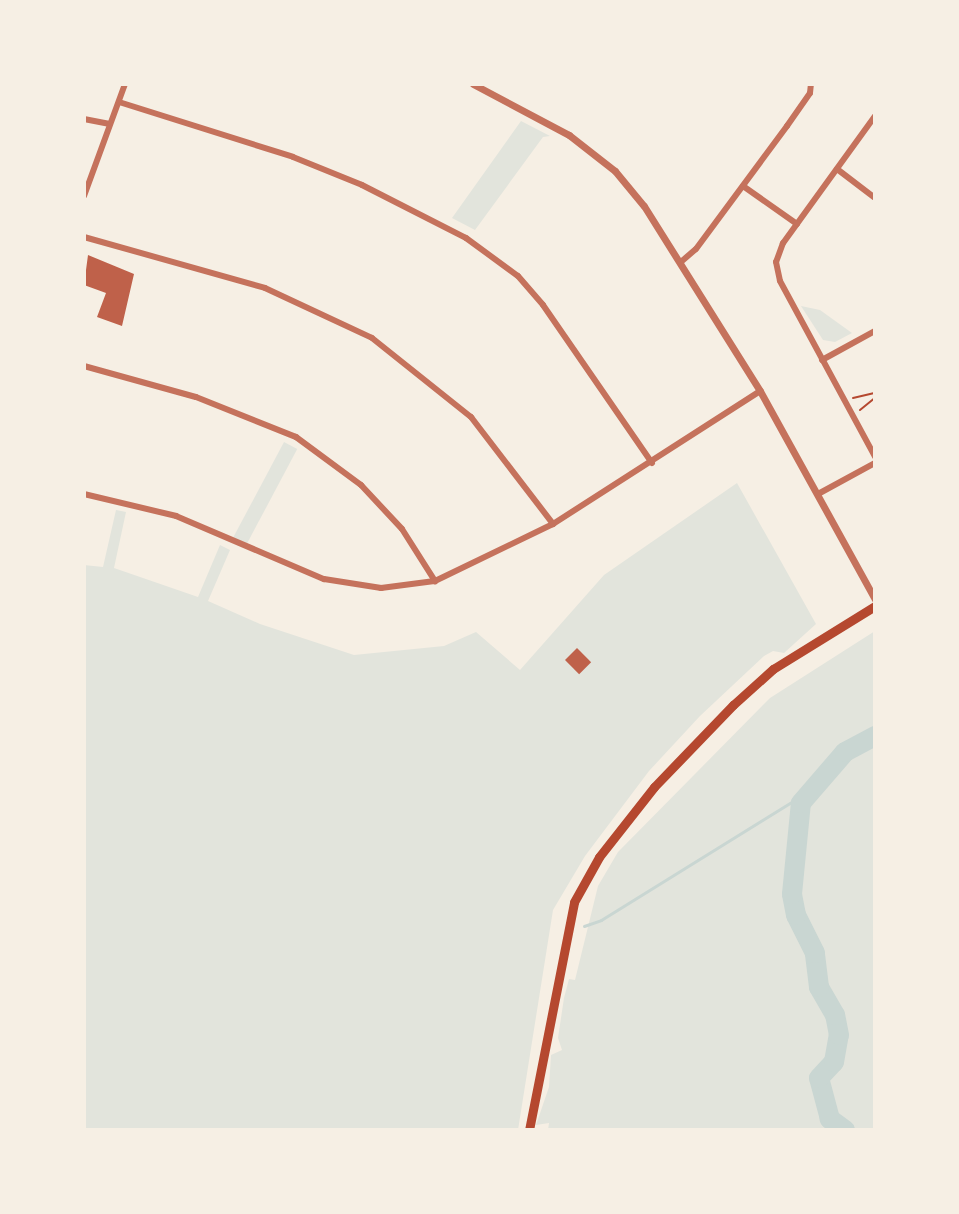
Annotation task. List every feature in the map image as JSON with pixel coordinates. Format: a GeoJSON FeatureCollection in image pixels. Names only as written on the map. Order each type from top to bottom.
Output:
{"type":"FeatureCollection","features":[{"type":"Feature","properties":{"kind":"main road"},"geometry":{"type":"LineString","coordinates":[[529,1130],[574,902],[599,857],[661,779],[773,669],[875,606]]}},
{"type":"Feature","properties":{"kind":"street"},"geometry":{"type":"LineString","coordinates":[[84,196],[125,84]]}},
{"type":"Feature","properties":{"kind":"street"},"geometry":{"type":"LineString","coordinates":[[473,84],[569,135],[615,171],[682,261],[760,391],[875,599]]}},
{"type":"Feature","properties":{"kind":"street"},"geometry":{"type":"LineString","coordinates":[[682,261],[743,186],[810,93],[811,84]]}},
{"type":"Feature","properties":{"kind":"street"},"geometry":{"type":"LineString","coordinates":[[119,102],[293,157],[362,185],[466,238],[518,276],[543,305],[652,463]]}},
{"type":"Feature","properties":{"kind":"street"},"geometry":{"type":"LineString","coordinates":[[875,116],[779,249],[776,269],[875,457]]}},
{"type":"Feature","properties":{"kind":"street"},"geometry":{"type":"LineString","coordinates":[[84,119],[109,124]]}},
{"type":"Feature","properties":{"kind":"street"},"geometry":{"type":"LineString","coordinates":[[837,169],[875,198]]}},
{"type":"Feature","properties":{"kind":"street"},"geometry":{"type":"LineString","coordinates":[[743,186],[797,224]]}},
{"type":"Feature","properties":{"kind":"street"},"geometry":{"type":"LineString","coordinates":[[84,237],[265,288],[372,338],[471,417],[553,524]]}},
{"type":"Feature","properties":{"kind":"street"},"geometry":{"type":"LineString","coordinates":[[822,360],[875,331]]}},
{"type":"Feature","properties":{"kind":"street"},"geometry":{"type":"LineString","coordinates":[[84,366],[196,397],[296,437],[361,485],[402,529],[435,581]]}},
{"type":"Feature","properties":{"kind":"street"},"geometry":{"type":"LineString","coordinates":[[84,494],[176,516],[324,579],[381,588],[435,581],[553,524],[760,391]]}},
{"type":"Feature","properties":{"kind":"street"},"geometry":{"type":"LineString","coordinates":[[818,494],[875,463]]}},
{"type":"Feature","properties":{"kind":"path"},"geometry":{"type":"LineString","coordinates":[[844,401],[875,393]]}},
{"type":"Feature","properties":{"kind":"path"},"geometry":{"type":"LineString","coordinates":[[852,415],[875,398]]}},
{"type":"Feature","properties":{"kind":"shaded area"},"geometry":{"type":"Polygon","coordinates":[[[521,121],[550,136],[543,137],[475,230],[452,218],[521,121]]]}},
{"type":"Feature","properties":{"kind":"shaded area"},"geometry":{"type":"Polygon","coordinates":[[[801,306],[820,310],[852,333],[835,342],[823,340],[801,306]]]}},
{"type":"Feature","properties":{"kind":"shaded area"},"geometry":{"type":"Polygon","coordinates":[[[284,442],[297,449],[247,544],[233,537],[284,442]]]}},
{"type":"Feature","properties":{"kind":"shaded area"},"geometry":{"type":"Polygon","coordinates":[[[737,483],[816,624],[784,653],[773,651],[764,656],[700,716],[649,771],[585,856],[553,910],[518,1130],[84,1130],[84,565],[103,567],[116,510],[126,512],[114,568],[198,597],[220,545],[230,550],[208,601],[260,624],[354,655],[444,646],[476,632],[520,670],[604,575],[737,483]]]}},
{"type":"Feature","properties":{"kind":"shaded area"},"geometry":{"type":"Polygon","coordinates":[[[875,631],[875,1130],[548,1130],[549,1123],[536,1125],[549,1087],[551,1055],[562,1050],[558,1038],[569,979],[575,980],[598,886],[618,852],[770,698],[875,631]]]}},
{"type":"Feature","properties":{"kind":"building"},"geometry":{"type":"Polygon","coordinates":[[[88,255],[134,274],[122,326],[97,317],[106,293],[84,285],[88,255]]]}},
{"type":"Feature","properties":{"kind":"building"},"geometry":{"type":"Polygon","coordinates":[[[577,648],[591,662],[579,674],[565,660],[577,648]]]}},
{"type":"Feature","properties":{"kind":"waterway"},"geometry":{"type":"LineString","coordinates":[[845,1130],[830,1119],[819,1078],[834,1062],[839,1035],[835,1015],[819,987],[815,953],[796,915],[792,894],[801,803],[845,752],[875,736]]}},
{"type":"Feature","properties":{"kind":"waterway"},"geometry":{"type":"LineString","coordinates":[[584,926],[601,920],[817,786]]}}]}
